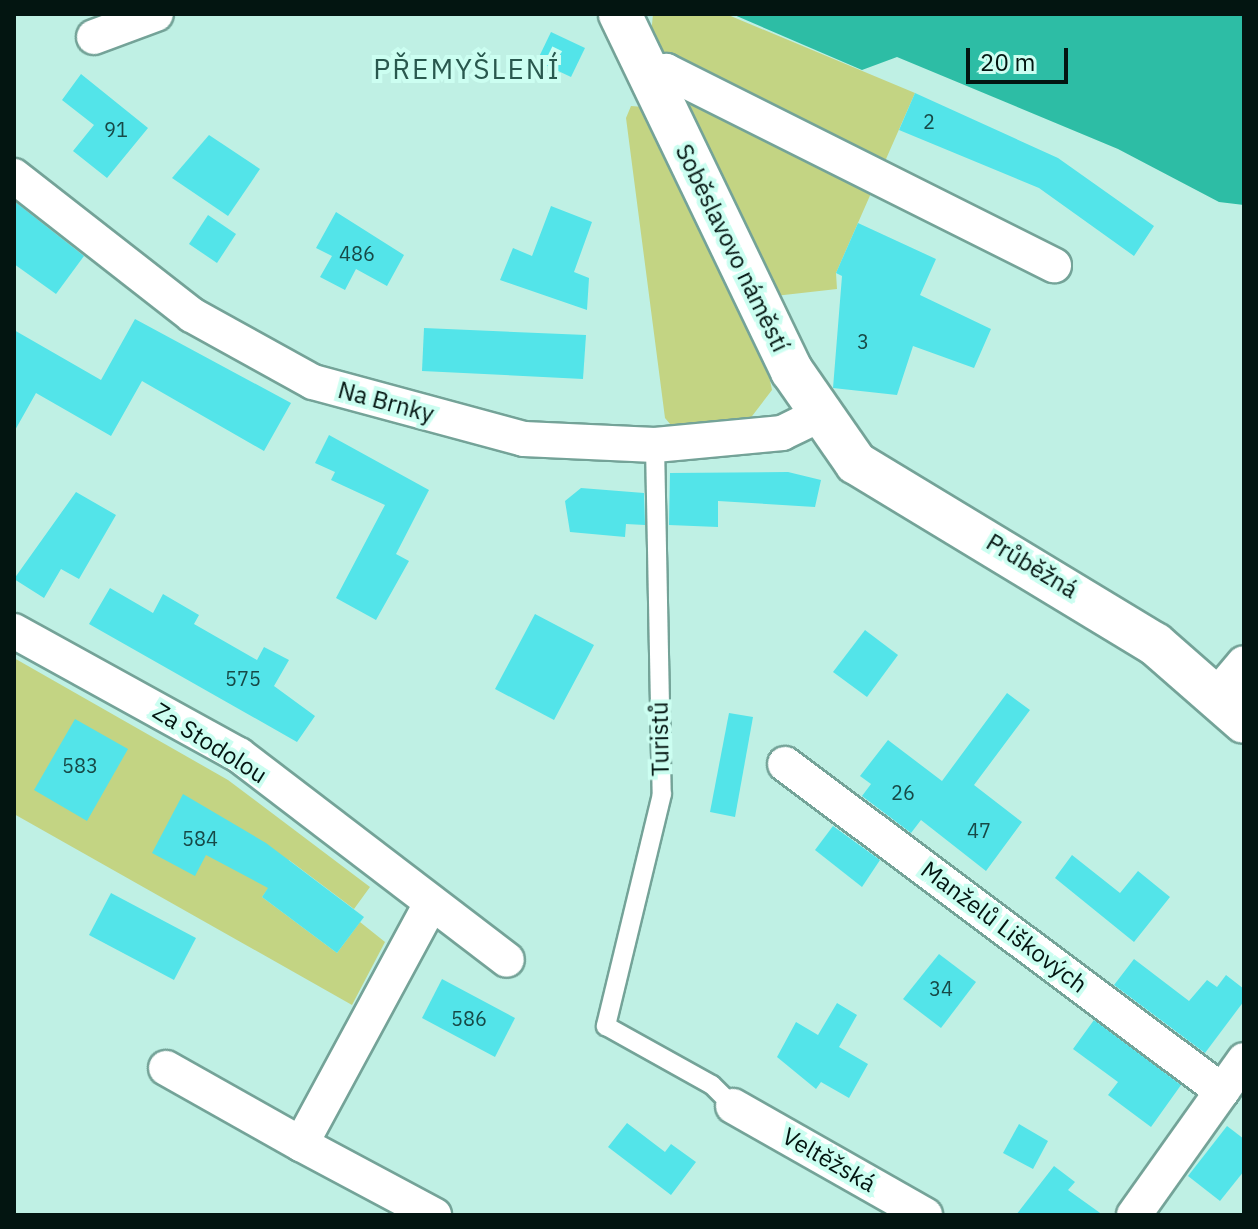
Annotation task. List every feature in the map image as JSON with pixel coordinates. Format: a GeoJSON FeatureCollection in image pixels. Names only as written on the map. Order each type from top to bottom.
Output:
{"type":"FeatureCollection","features":[{"type":"Feature","properties":{"kind":"street"},"geometry":{"type":"LineString","coordinates":[[94,37],[156,14]]}},
{"type":"Feature","properties":{"kind":"street","name":"Soběslavovo náměstí"},"geometry":{"type":"LineString","coordinates":[[620,14],[817,416]]}},
{"type":"Feature","properties":{"kind":"street"},"geometry":{"type":"LineString","coordinates":[[650,79],[666,71],[1054,265]]}},
{"type":"Feature","properties":{"kind":"street","name":"Na Brnky"},"geometry":{"type":"LineString","coordinates":[[14,176],[192,315],[313,382],[524,439],[655,445],[782,433],[817,416]]}},
{"type":"Feature","properties":{"kind":"street","name":"Průběžná"},"geometry":{"type":"LineString","coordinates":[[817,416],[856,463],[1058,580],[1235,693]]}},
{"type":"Feature","properties":{"kind":"street","name":"Za Stodolou"},"geometry":{"type":"LineString","coordinates":[[14,631],[239,755],[507,960]]}},
{"type":"Feature","properties":{"kind":"street","name":"Manželů Liškových"},"geometry":{"type":"LineString","coordinates":[[785,764],[1222,1091]]}},
{"type":"Feature","properties":{"kind":"street"},"geometry":{"type":"LineString","coordinates":[[301,1144],[431,904]]}},
{"type":"Feature","properties":{"kind":"street"},"geometry":{"type":"LineString","coordinates":[[1134,1215],[1244,1060]]}},
{"type":"Feature","properties":{"kind":"street"},"geometry":{"type":"LineString","coordinates":[[166,1068],[434,1215]]}},
{"type":"Feature","properties":{"kind":"street","name":"Veltěžská"},"geometry":{"type":"LineString","coordinates":[[733,1106],[925,1215]]}},
{"type":"Feature","properties":{"kind":"lane","name":"Turistů"},"geometry":{"type":"LineString","coordinates":[[655,445],[662,794],[606,1026],[712,1085],[733,1106]]}},
{"type":"Feature","properties":{"kind":"shaded area"},"geometry":{"type":"Polygon","coordinates":[[[653,14],[726,14],[915,93],[836,273],[837,289],[775,296],[767,365],[772,390],[746,424],[676,431],[665,418],[626,118],[631,106],[644,107],[653,14]]]}},
{"type":"Feature","properties":{"kind":"shaded area"},"geometry":{"type":"Polygon","coordinates":[[[732,14],[1244,14],[1244,205],[1219,202],[1118,149],[897,57],[862,70],[732,14]]]}},
{"type":"Feature","properties":{"kind":"shaded area"},"geometry":{"type":"Polygon","coordinates":[[[14,658],[228,780],[370,887],[354,909],[289,860],[262,897],[337,953],[360,922],[385,942],[352,1005],[14,814],[14,658]]]}},
{"type":"Feature","properties":{"kind":"building"},"geometry":{"type":"Polygon","coordinates":[[[551,32],[585,48],[571,77],[537,61],[551,32]]]}},
{"type":"Feature","properties":{"kind":"building"},"geometry":{"type":"Polygon","coordinates":[[[81,74],[148,128],[107,178],[73,151],[94,125],[62,100],[81,74]]]}},
{"type":"Feature","properties":{"kind":"building"},"geometry":{"type":"Polygon","coordinates":[[[915,93],[1058,158],[1154,226],[1134,256],[1039,188],[899,130],[915,93]]]}},
{"type":"Feature","properties":{"kind":"building"},"geometry":{"type":"Polygon","coordinates":[[[209,135],[260,169],[228,216],[172,178],[209,135]]]}},
{"type":"Feature","properties":{"kind":"building"},"geometry":{"type":"Polygon","coordinates":[[[14,201],[84,256],[56,294],[14,264],[14,201]]]}},
{"type":"Feature","properties":{"kind":"building"},"geometry":{"type":"Polygon","coordinates":[[[551,206],[592,222],[574,272],[589,278],[587,310],[500,280],[513,248],[532,256],[551,206]]]}},
{"type":"Feature","properties":{"kind":"building"},"geometry":{"type":"Polygon","coordinates":[[[336,212],[404,255],[387,286],[356,269],[345,290],[320,277],[332,256],[316,248],[336,212]]]}},
{"type":"Feature","properties":{"kind":"building"},"geometry":{"type":"Polygon","coordinates":[[[208,215],[236,234],[217,263],[189,244],[208,215]]]}},
{"type":"Feature","properties":{"kind":"building"},"geometry":{"type":"Polygon","coordinates":[[[858,223],[936,259],[920,295],[991,329],[974,368],[913,346],[897,395],[833,388],[842,276],[836,273],[858,223]]]}},
{"type":"Feature","properties":{"kind":"building"},"geometry":{"type":"Polygon","coordinates":[[[135,319],[291,403],[264,451],[142,381],[111,436],[36,393],[14,432],[14,330],[101,380],[135,319]]]}},
{"type":"Feature","properties":{"kind":"building"},"geometry":{"type":"Polygon","coordinates":[[[424,328],[586,335],[583,379],[422,371],[424,328]]]}},
{"type":"Feature","properties":{"kind":"building"},"geometry":{"type":"Polygon","coordinates":[[[329,435],[429,490],[396,554],[409,561],[376,620],[336,598],[385,505],[331,480],[335,472],[315,463],[329,435]]]}},
{"type":"Feature","properties":{"kind":"building"},"geometry":{"type":"Polygon","coordinates":[[[788,472],[821,480],[815,507],[718,501],[718,527],[669,525],[670,473],[788,472]]]}},
{"type":"Feature","properties":{"kind":"building"},"geometry":{"type":"Polygon","coordinates":[[[581,488],[644,493],[645,525],[626,524],[625,537],[570,532],[565,501],[581,488]]]}},
{"type":"Feature","properties":{"kind":"building"},"geometry":{"type":"Polygon","coordinates":[[[76,492],[116,515],[79,579],[61,569],[44,598],[14,579],[76,492]]]}},
{"type":"Feature","properties":{"kind":"building"},"geometry":{"type":"Polygon","coordinates":[[[110,588],[153,613],[163,594],[199,615],[194,624],[257,660],[264,647],[289,660],[274,686],[315,716],[297,742],[89,624],[110,588]]]}},
{"type":"Feature","properties":{"kind":"building"},"geometry":{"type":"Polygon","coordinates":[[[535,614],[594,645],[554,720],[495,689],[535,614]]]}},
{"type":"Feature","properties":{"kind":"building"},"geometry":{"type":"Polygon","coordinates":[[[865,630],[898,655],[867,697],[833,672],[865,630]]]}},
{"type":"Feature","properties":{"kind":"building"},"geometry":{"type":"Polygon","coordinates":[[[1007,693],[1030,710],[974,785],[1022,822],[986,871],[921,820],[911,833],[862,796],[871,784],[860,776],[888,740],[942,781],[1007,693]]]}},
{"type":"Feature","properties":{"kind":"building"},"geometry":{"type":"Polygon","coordinates":[[[729,713],[753,717],[735,817],[710,812],[729,713]]]}},
{"type":"Feature","properties":{"kind":"building"},"geometry":{"type":"Polygon","coordinates":[[[75,719],[128,749],[87,821],[34,790],[75,719]]]}},
{"type":"Feature","properties":{"kind":"building"},"geometry":{"type":"Polygon","coordinates":[[[183,794],[266,843],[364,917],[337,953],[262,897],[268,888],[206,855],[195,876],[152,853],[183,794]]]}},
{"type":"Feature","properties":{"kind":"building"},"geometry":{"type":"Polygon","coordinates":[[[833,826],[880,860],[862,887],[815,850],[833,826]]]}},
{"type":"Feature","properties":{"kind":"building"},"geometry":{"type":"Polygon","coordinates":[[[1072,855],[1120,893],[1138,871],[1170,897],[1134,942],[1055,878],[1072,855]]]}},
{"type":"Feature","properties":{"kind":"building"},"geometry":{"type":"Polygon","coordinates":[[[111,893],[196,938],[174,980],[89,935],[111,893]]]}},
{"type":"Feature","properties":{"kind":"building"},"geometry":{"type":"Polygon","coordinates":[[[939,954],[976,982],[941,1028],[903,999],[939,954]]]}},
{"type":"Feature","properties":{"kind":"building"},"geometry":{"type":"Polygon","coordinates":[[[1134,959],[1189,1001],[1207,980],[1217,987],[1226,975],[1244,989],[1244,1001],[1205,1053],[1114,985],[1134,959]]]}},
{"type":"Feature","properties":{"kind":"building"},"geometry":{"type":"Polygon","coordinates":[[[442,979],[515,1018],[495,1057],[422,1018],[442,979]]]}},
{"type":"Feature","properties":{"kind":"building"},"geometry":{"type":"Polygon","coordinates":[[[837,1003],[857,1015],[839,1047],[868,1064],[849,1098],[821,1082],[816,1089],[777,1057],[796,1022],[818,1035],[837,1003]]]}},
{"type":"Feature","properties":{"kind":"building"},"geometry":{"type":"Polygon","coordinates":[[[1094,1020],[1181,1085],[1151,1127],[1108,1095],[1118,1082],[1073,1049],[1094,1020]]]}},
{"type":"Feature","properties":{"kind":"building"},"geometry":{"type":"Polygon","coordinates":[[[627,1123],[665,1152],[671,1144],[696,1162],[671,1195],[608,1147],[627,1123]]]}},
{"type":"Feature","properties":{"kind":"building"},"geometry":{"type":"Polygon","coordinates":[[[1019,1124],[1048,1141],[1033,1169],[1003,1153],[1019,1124]]]}},
{"type":"Feature","properties":{"kind":"building"},"geometry":{"type":"Polygon","coordinates":[[[1227,1126],[1244,1139],[1244,1171],[1220,1201],[1188,1176],[1227,1126]]]}},
{"type":"Feature","properties":{"kind":"building"},"geometry":{"type":"Polygon","coordinates":[[[1054,1166],[1075,1182],[1068,1190],[1103,1215],[1016,1215],[1054,1166]]]}},
{"type":"Feature","properties":{"kind":"district","name":"PŘEMYŠLENÍ"},"geometry":{"type":"Point","coordinates":[467,69]}}]}
